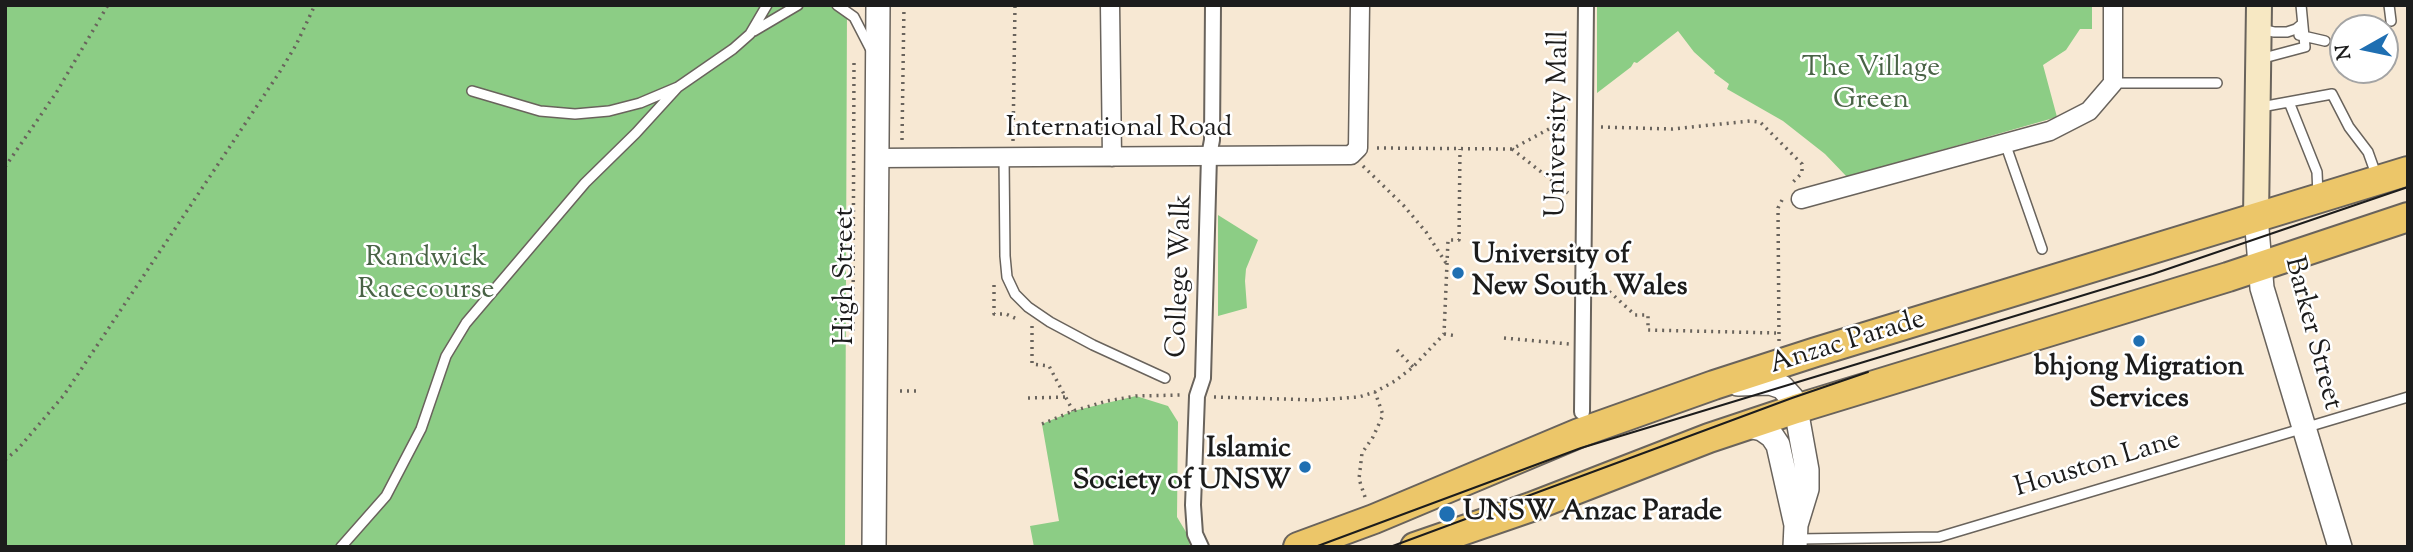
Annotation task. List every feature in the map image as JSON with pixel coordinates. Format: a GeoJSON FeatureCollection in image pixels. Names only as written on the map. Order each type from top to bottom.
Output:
{"type":"FeatureCollection","features":[{"type":"Feature","properties":{"kind":"main road","name":"Barker Street"},"geometry":{"type":"LineString","coordinates":[[2256,217],[2259,17]]}},
{"type":"Feature","properties":{"kind":"main road","name":"Anzac Parade"},"geometry":{"type":"LineString","coordinates":[[1298,547],[1374,519],[1579,433],[1714,385],[2408,171]]}},
{"type":"Feature","properties":{"kind":"main road","name":"Anzac Parade"},"geometry":{"type":"LineString","coordinates":[[1415,547],[1531,507],[1709,438],[1796,409],[2259,268],[2408,217]]}},
{"type":"Feature","properties":{"kind":"street","name":"High Street"},"geometry":{"type":"LineString","coordinates":[[874,547],[878,5]]}},
{"type":"Feature","properties":{"kind":"street"},"geometry":{"type":"LineString","coordinates":[[1110,5],[1112,157]]}},
{"type":"Feature","properties":{"kind":"street","name":"College Walk"},"geometry":{"type":"LineString","coordinates":[[1201,547],[1195,534],[1193,505],[1196,396],[1203,378],[1209,156],[1212,140],[1213,5]]}},
{"type":"Feature","properties":{"kind":"street"},"geometry":{"type":"LineString","coordinates":[[1354,151],[1360,5]]}},
{"type":"Feature","properties":{"kind":"street","name":"University Mall"},"geometry":{"type":"LineString","coordinates":[[1582,412],[1586,5]]}},
{"type":"Feature","properties":{"kind":"street"},"geometry":{"type":"LineString","coordinates":[[1792,193],[2050,131],[2089,111],[2113,83],[2113,5]]}},
{"type":"Feature","properties":{"kind":"street","name":"International Road"},"geometry":{"type":"LineString","coordinates":[[877,158],[1009,149],[1112,157],[1354,151]]}},
{"type":"Feature","properties":{"kind":"street","name":"Barker Street"},"geometry":{"type":"LineString","coordinates":[[2256,217],[2259,268],[2264,296],[2340,547]]}},
{"type":"Feature","properties":{"kind":"street"},"geometry":{"type":"LineString","coordinates":[[1714,385],[1770,383],[1783,387],[1792,398],[1807,470],[1807,489],[1796,537]]}},
{"type":"Feature","properties":{"kind":"street"},"geometry":{"type":"LineString","coordinates":[[1749,426],[1762,429],[1772,436],[1778,446],[1796,537]]}},
{"type":"Feature","properties":{"kind":"lane"},"geometry":{"type":"LineString","coordinates":[[750,34],[767,5]]}},
{"type":"Feature","properties":{"kind":"lane"},"geometry":{"type":"LineString","coordinates":[[472,91],[540,111],[575,114],[609,111],[678,87],[715,63],[750,34],[798,5]]}},
{"type":"Feature","properties":{"kind":"lane"},"geometry":{"type":"LineString","coordinates":[[837,5],[854,17],[867,39],[878,73]]}},
{"type":"Feature","properties":{"kind":"lane"},"geometry":{"type":"LineString","coordinates":[[2259,60],[2305,47],[2301,5]]}},
{"type":"Feature","properties":{"kind":"lane"},"geometry":{"type":"LineString","coordinates":[[2259,17],[2274,33],[2287,32],[2302,24]]}},
{"type":"Feature","properties":{"kind":"lane"},"geometry":{"type":"LineString","coordinates":[[2287,32],[2325,41]]}},
{"type":"Feature","properties":{"kind":"lane"},"geometry":{"type":"LineString","coordinates":[[2113,83],[2217,83]]}},
{"type":"Feature","properties":{"kind":"lane"},"geometry":{"type":"LineString","coordinates":[[341,547],[386,496],[421,429],[446,356],[466,323],[585,183],[678,87]]}},
{"type":"Feature","properties":{"kind":"lane"},"geometry":{"type":"LineString","coordinates":[[2259,107],[2332,94],[2349,127],[2368,152],[2378,180]]}},
{"type":"Feature","properties":{"kind":"lane"},"geometry":{"type":"LineString","coordinates":[[2289,102],[2317,172],[2318,197]]}},
{"type":"Feature","properties":{"kind":"lane"},"geometry":{"type":"LineString","coordinates":[[2005,143],[2042,249]]}},
{"type":"Feature","properties":{"kind":"lane"},"geometry":{"type":"LineString","coordinates":[[1009,149],[1005,256],[1007,277],[1015,294],[1050,322],[1165,379]]}},
{"type":"Feature","properties":{"kind":"lane","name":"Houston Lane"},"geometry":{"type":"LineString","coordinates":[[1796,537],[1939,537],[2408,397]]}},
{"type":"Feature","properties":{"kind":"path"},"geometry":{"type":"LineString","coordinates":[[5,167],[56,93],[108,5]]}},
{"type":"Feature","properties":{"kind":"path"},"geometry":{"type":"LineString","coordinates":[[5,460],[18,449],[64,395],[279,73],[315,5]]}},
{"type":"Feature","properties":{"kind":"path"},"geometry":{"type":"LineString","coordinates":[[901,158],[904,5]]}},
{"type":"Feature","properties":{"kind":"path"},"geometry":{"type":"LineString","coordinates":[[1009,149],[1015,5]]}},
{"type":"Feature","properties":{"kind":"path"},"geometry":{"type":"LineString","coordinates":[[853,338],[854,61]]}},
{"type":"Feature","properties":{"kind":"path"},"geometry":{"type":"LineString","coordinates":[[1354,151],[1512,149],[1566,119]]}},
{"type":"Feature","properties":{"kind":"path"},"geometry":{"type":"LineString","coordinates":[[1584,126],[1672,130],[1760,122],[1802,164],[1802,173],[1792,193],[1778,208],[1779,341]]}},
{"type":"Feature","properties":{"kind":"path"},"geometry":{"type":"LineString","coordinates":[[1042,424],[1073,411],[1136,396],[1175,394],[1316,400],[1359,397],[1395,381],[1413,367],[1444,334],[1448,240],[1459,240],[1460,149]]}},
{"type":"Feature","properties":{"kind":"path"},"geometry":{"type":"LineString","coordinates":[[1512,149],[1572,196],[1583,201]]}},
{"type":"Feature","properties":{"kind":"path"},"geometry":{"type":"LineString","coordinates":[[1354,151],[1404,206],[1440,251],[1447,265]]}},
{"type":"Feature","properties":{"kind":"path"},"geometry":{"type":"LineString","coordinates":[[1583,261],[1596,279],[1635,315],[1648,315],[1648,330],[1777,334]]}},
{"type":"Feature","properties":{"kind":"path"},"geometry":{"type":"LineString","coordinates":[[1032,324],[1032,364],[1049,366],[1073,411]]}},
{"type":"Feature","properties":{"kind":"path"},"geometry":{"type":"LineString","coordinates":[[1444,334],[1457,336]]}},
{"type":"Feature","properties":{"kind":"path"},"geometry":{"type":"LineString","coordinates":[[1504,338],[1565,343]]}},
{"type":"Feature","properties":{"kind":"path"},"geometry":{"type":"LineString","coordinates":[[1397,350],[1413,367]]}},
{"type":"Feature","properties":{"kind":"path"},"geometry":{"type":"LineString","coordinates":[[900,391],[918,391]]}},
{"type":"Feature","properties":{"kind":"path"},"geometry":{"type":"LineString","coordinates":[[1374,519],[1359,479],[1362,453],[1383,415],[1375,392]]}},
{"type":"Feature","properties":{"kind":"path"},"geometry":{"type":"LineString","coordinates":[[1028,398],[1066,397]]}},
{"type":"Feature","properties":{"kind":"green space","name":"Randwick Racecourse"},"geometry":{"type":"Polygon","coordinates":[[[5,5],[847,5],[845,547],[5,547],[5,5]]]}},
{"type":"Feature","properties":{"kind":"green space","name":"The Village Green"},"geometry":{"type":"Polygon","coordinates":[[[1597,5],[2092,5],[2092,29],[2080,29],[2066,50],[2043,65],[2057,117],[1847,177],[1825,154],[1783,121],[1727,89],[1729,84],[1714,73],[1678,31],[1637,63],[1634,62],[1597,93],[1597,5]]]}},
{"type":"Feature","properties":{"kind":"green space"},"geometry":{"type":"Polygon","coordinates":[[[1218,215],[1258,240],[1246,269],[1247,308],[1218,316],[1218,215]]]}},
{"type":"Feature","properties":{"kind":"green space"},"geometry":{"type":"Polygon","coordinates":[[[1136,396],[1168,406],[1178,422],[1177,517],[1189,537],[1190,547],[1034,547],[1030,526],[1059,521],[1042,424],[1073,411],[1136,396]]]}},
{"type":"Feature","properties":{"kind":"tram line"},"geometry":{"type":"LineString","coordinates":[[1315,547],[1581,448],[2153,274],[2408,187]]}},
{"type":"Feature","properties":{"kind":"tram line"},"geometry":{"type":"LineString","coordinates":[[1390,547],[1868,372]]}},
{"type":"Feature","properties":{"kind":"place","name":"University of New South Wales"},"geometry":{"type":"Point","coordinates":[1458,273]}},
{"type":"Feature","properties":{"kind":"place","name":"bhjong Migration Services"},"geometry":{"type":"Point","coordinates":[2139,341]}},
{"type":"Feature","properties":{"kind":"place","name":"Islamic Society of UNSW"},"geometry":{"type":"Point","coordinates":[1305,467]}},
{"type":"Feature","properties":{"kind":"place","name":"UNSW Anzac Parade"},"geometry":{"type":"Point","coordinates":[1447,514]}}]}
